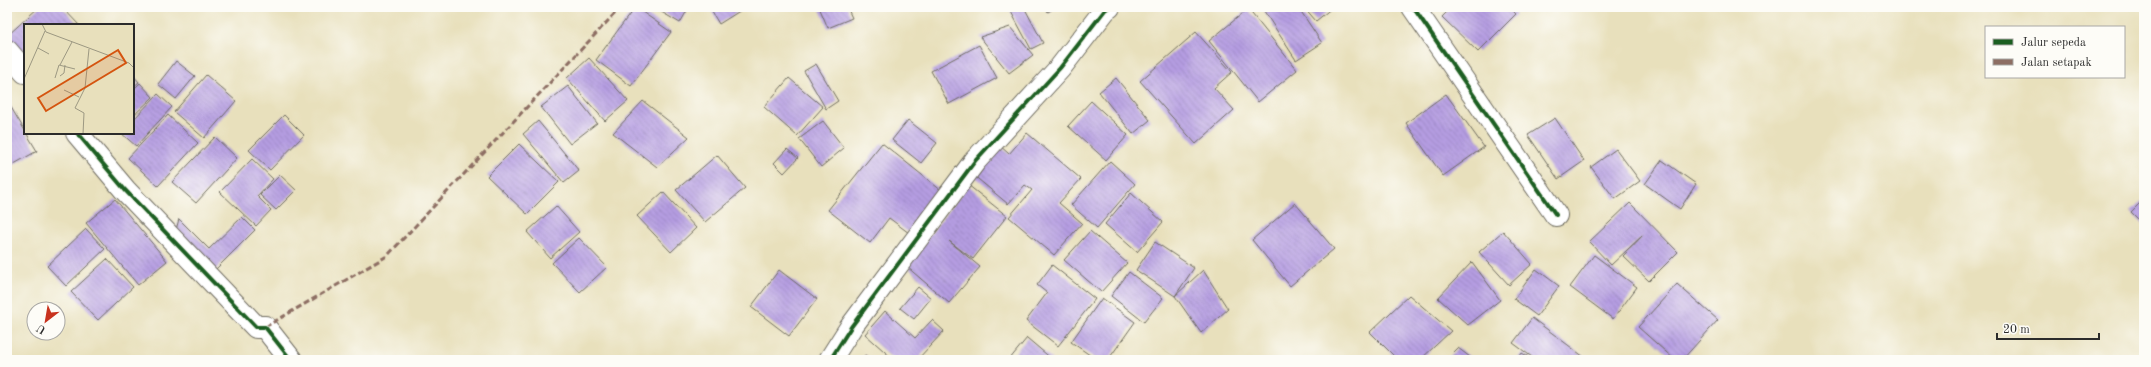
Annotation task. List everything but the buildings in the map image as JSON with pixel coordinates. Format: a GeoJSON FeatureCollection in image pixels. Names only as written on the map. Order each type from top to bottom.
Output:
{"type":"FeatureCollection","features":[{"type":"Feature","properties":{"kind":"street"},"geometry":{"type":"LineString","coordinates":[[830,360],[877,291],[975,161],[1060,68],[1105,10],[1109,7]]}},
{"type":"Feature","properties":{"kind":"street"},"geometry":{"type":"LineString","coordinates":[[1413,7],[1556,215]]}},
{"type":"Feature","properties":{"kind":"street"},"geometry":{"type":"LineString","coordinates":[[7,51],[24,71]]}},
{"type":"Feature","properties":{"kind":"street"},"geometry":{"type":"LineString","coordinates":[[78,134],[125,190],[256,327],[265,327],[291,360]]}},
{"type":"Feature","properties":{"kind":"marked path"},"geometry":{"type":"LineString","coordinates":[[265,327],[387,256],[621,7]]}},
{"type":"Feature","properties":{"kind":"cycle path"},"geometry":{"type":"LineString","coordinates":[[830,360],[851,327],[975,161],[1060,68],[1105,10],[1109,7]]}},
{"type":"Feature","properties":{"kind":"cycle path"},"geometry":{"type":"LineString","coordinates":[[1413,7],[1556,215]]}},
{"type":"Feature","properties":{"kind":"cycle path"},"geometry":{"type":"LineString","coordinates":[[78,134],[125,190],[256,327],[265,327],[291,360]]}}]}
